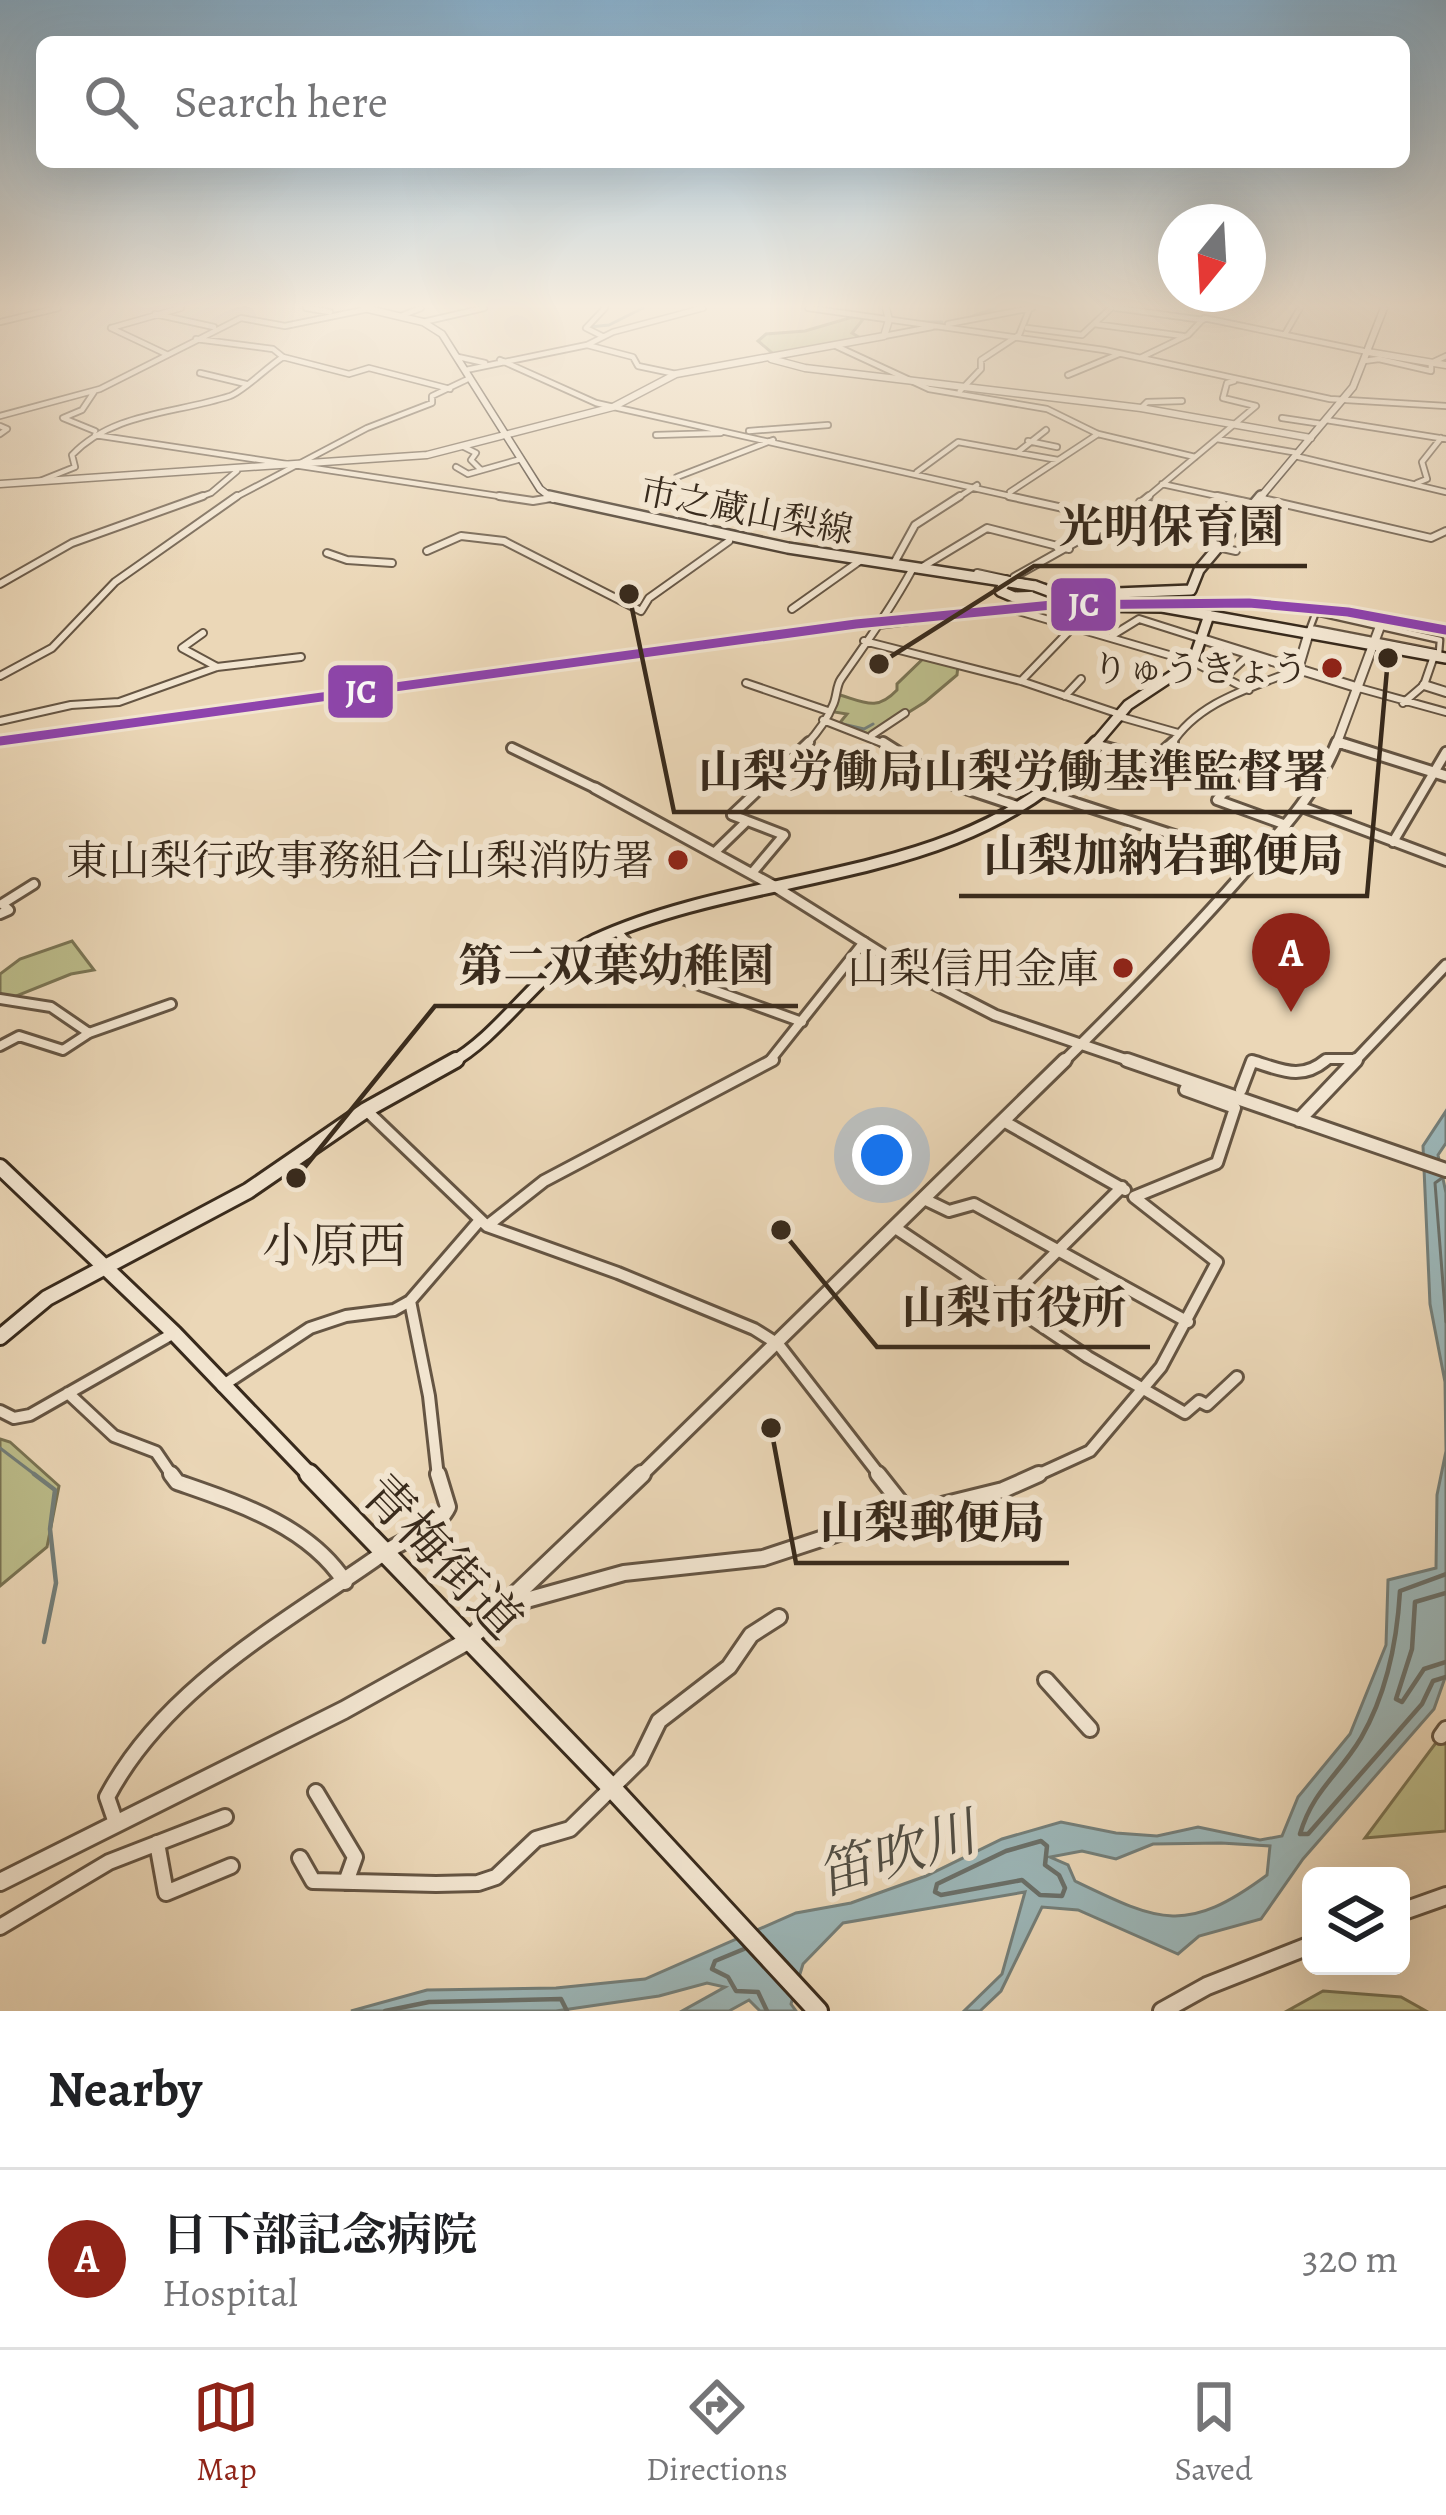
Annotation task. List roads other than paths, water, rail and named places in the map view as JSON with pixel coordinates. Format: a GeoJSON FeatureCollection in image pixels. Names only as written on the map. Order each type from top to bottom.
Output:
{"type":"FeatureCollection","features":[{"type":"Feature","properties":{"kind":"main road"},"geometry":{"type":"LineString","coordinates":[[485,402],[551,498]]}},
{"type":"Feature","properties":{"kind":"main road"},"geometry":{"type":"LineString","coordinates":[[1007,581],[1001,592],[1010,596],[1191,590],[1199,569],[1340,404]]}},
{"type":"Feature","properties":{"kind":"main road","name":"市之蔵山梨線"},"geometry":{"type":"LineString","coordinates":[[551,498],[859,561],[1035,586],[1089,606],[1150,606],[1376,638],[1446,658]]}},
{"type":"Feature","properties":{"kind":"main road"},"geometry":{"type":"LineString","coordinates":[[0,1337],[47,1298],[248,1192],[366,1110],[471,1052],[502,1017],[584,946],[616,931],[774,886],[901,860],[1021,807],[1057,780],[1145,691],[1193,662],[1210,615]]}},
{"type":"Feature","properties":{"kind":"main road","name":"青梅街道"},"geometry":{"type":"LineString","coordinates":[[0,1167],[174,1333],[466,1642],[611,1787],[818,2011]]}},
{"type":"Feature","properties":{"kind":"street"},"geometry":{"type":"LineString","coordinates":[[0,416],[55,402]]}},
{"type":"Feature","properties":{"kind":"street"},"geometry":{"type":"LineString","coordinates":[[87,402],[82,410],[63,418],[95,433],[290,467],[532,501],[551,498]]}},
{"type":"Feature","properties":{"kind":"street"},"geometry":{"type":"LineString","coordinates":[[40,482],[75,467],[72,455],[95,433],[208,402]]}},
{"type":"Feature","properties":{"kind":"street"},"geometry":{"type":"LineString","coordinates":[[0,676],[69,634],[115,582],[242,492],[432,402]]}},
{"type":"Feature","properties":{"kind":"street"},"geometry":{"type":"LineString","coordinates":[[601,402],[1117,520]]}},
{"type":"Feature","properties":{"kind":"street"},"geometry":{"type":"LineString","coordinates":[[0,484],[387,461],[507,437],[623,402]]}},
{"type":"Feature","properties":{"kind":"street"},"geometry":{"type":"LineString","coordinates":[[998,402],[1047,410],[1098,434],[1195,457]]}},
{"type":"Feature","properties":{"kind":"street"},"geometry":{"type":"LineString","coordinates":[[1092,402],[1311,438]]}},
{"type":"Feature","properties":{"kind":"street"},"geometry":{"type":"LineString","coordinates":[[1142,408],[1150,402]]}},
{"type":"Feature","properties":{"kind":"street"},"geometry":{"type":"LineString","coordinates":[[1007,581],[1117,520],[1256,406],[1239,402]]}},
{"type":"Feature","properties":{"kind":"street"},"geometry":{"type":"LineString","coordinates":[[1331,402],[1446,406]]}},
{"type":"Feature","properties":{"kind":"street"},"geometry":{"type":"LineString","coordinates":[[1282,418],[1443,438]]}},
{"type":"Feature","properties":{"kind":"street"},"geometry":{"type":"LineString","coordinates":[[656,435],[827,424]]}},
{"type":"Feature","properties":{"kind":"street"},"geometry":{"type":"LineString","coordinates":[[1018,452],[1046,430]]}},
{"type":"Feature","properties":{"kind":"street"},"geometry":{"type":"LineString","coordinates":[[1010,492],[1098,434]]}},
{"type":"Feature","properties":{"kind":"street"},"geometry":{"type":"LineString","coordinates":[[1414,484],[1427,479],[1422,462],[1443,438]]}},
{"type":"Feature","properties":{"kind":"street"},"geometry":{"type":"LineString","coordinates":[[676,478],[773,440]]}},
{"type":"Feature","properties":{"kind":"street"},"geometry":{"type":"LineString","coordinates":[[1216,440],[1297,454],[1446,492]]}},
{"type":"Feature","properties":{"kind":"street"},"geometry":{"type":"LineString","coordinates":[[917,472],[958,442],[1058,460]]}},
{"type":"Feature","properties":{"kind":"street"},"geometry":{"type":"LineString","coordinates":[[1028,442],[1058,447]]}},
{"type":"Feature","properties":{"kind":"street"},"geometry":{"type":"LineString","coordinates":[[464,447],[476,453],[471,460],[481,470]]}},
{"type":"Feature","properties":{"kind":"street"},"geometry":{"type":"LineString","coordinates":[[456,467],[471,476],[520,459]]}},
{"type":"Feature","properties":{"kind":"street"},"geometry":{"type":"LineString","coordinates":[[0,584],[72,543],[211,494],[237,471]]}},
{"type":"Feature","properties":{"kind":"street"},"geometry":{"type":"LineString","coordinates":[[1162,484],[1431,538],[1446,531]]}},
{"type":"Feature","properties":{"kind":"street"},"geometry":{"type":"LineString","coordinates":[[892,565],[915,525],[977,485]]}},
{"type":"Feature","properties":{"kind":"street"},"geometry":{"type":"LineString","coordinates":[[1140,502],[1239,523]]}},
{"type":"Feature","properties":{"kind":"street"},"geometry":{"type":"LineString","coordinates":[[599,512],[859,561],[1075,594]]}},
{"type":"Feature","properties":{"kind":"street"},"geometry":{"type":"LineString","coordinates":[[752,873],[784,835],[732,815],[795,758],[840,694],[838,682],[861,656],[864,641],[914,569],[987,528],[1069,549]]}},
{"type":"Feature","properties":{"kind":"street"},"geometry":{"type":"LineString","coordinates":[[427,551],[464,535],[502,543],[572,573],[607,597],[641,611],[649,598],[729,541]]}},
{"type":"Feature","properties":{"kind":"street"},"geometry":{"type":"LineString","coordinates":[[1218,547],[1236,551]]}},
{"type":"Feature","properties":{"kind":"street"},"geometry":{"type":"LineString","coordinates":[[327,553],[347,560],[392,563]]}},
{"type":"Feature","properties":{"kind":"street"},"geometry":{"type":"LineString","coordinates":[[792,609],[859,561]]}},
{"type":"Feature","properties":{"kind":"street"},"geometry":{"type":"LineString","coordinates":[[1007,581],[1017,587]]}},
{"type":"Feature","properties":{"kind":"street"},"geometry":{"type":"LineString","coordinates":[[878,625],[1008,608],[1193,662],[1249,690]]}},
{"type":"Feature","properties":{"kind":"street"},"geometry":{"type":"LineString","coordinates":[[1316,613],[1440,640],[1439,653],[1376,638],[1310,628],[1316,613]]}},
{"type":"Feature","properties":{"kind":"street"},"geometry":{"type":"LineString","coordinates":[[902,620],[920,629]]}},
{"type":"Feature","properties":{"kind":"street"},"geometry":{"type":"LineString","coordinates":[[1113,635],[1139,620],[1403,703],[1446,712]]}},
{"type":"Feature","properties":{"kind":"street"},"geometry":{"type":"LineString","coordinates":[[1021,681],[1075,625]]}},
{"type":"Feature","properties":{"kind":"street"},"geometry":{"type":"LineString","coordinates":[[1153,760],[1209,707],[1298,669],[1310,632]]}},
{"type":"Feature","properties":{"kind":"street"},"geometry":{"type":"LineString","coordinates":[[203,633],[182,648],[218,667]]}},
{"type":"Feature","properties":{"kind":"street"},"geometry":{"type":"LineString","coordinates":[[1405,645],[1413,633]]}},
{"type":"Feature","properties":{"kind":"street"},"geometry":{"type":"LineString","coordinates":[[0,1882],[344,1710],[466,1642],[507,1605],[926,1200],[1172,954],[1302,807],[1338,742],[1376,638]]}},
{"type":"Feature","properties":{"kind":"street"},"geometry":{"type":"LineString","coordinates":[[864,641],[1021,681],[1178,733]]}},
{"type":"Feature","properties":{"kind":"street"},"geometry":{"type":"LineString","coordinates":[[1225,676],[1250,654]]}},
{"type":"Feature","properties":{"kind":"street"},"geometry":{"type":"LineString","coordinates":[[1403,703],[1424,685],[1434,656]]}},
{"type":"Feature","properties":{"kind":"street"},"geometry":{"type":"LineString","coordinates":[[0,721],[71,705],[114,703],[218,667],[301,657]]}},
{"type":"Feature","properties":{"kind":"street"},"geometry":{"type":"LineString","coordinates":[[1429,672],[1446,676]]}},
{"type":"Feature","properties":{"kind":"street"},"geometry":{"type":"LineString","coordinates":[[1065,696],[1082,679]]}},
{"type":"Feature","properties":{"kind":"street"},"geometry":{"type":"LineString","coordinates":[[746,683],[872,735],[932,775],[1021,807]]}},
{"type":"Feature","properties":{"kind":"street"},"geometry":{"type":"LineString","coordinates":[[1424,685],[1446,692]]}},
{"type":"Feature","properties":{"kind":"street"},"geometry":{"type":"LineString","coordinates":[[872,735],[905,712]]}},
{"type":"Feature","properties":{"kind":"street"},"geometry":{"type":"LineString","coordinates":[[1338,742],[1441,774]]}},
{"type":"Feature","properties":{"kind":"street"},"geometry":{"type":"LineString","coordinates":[[1095,744],[1234,782],[1216,800],[1286,825]]}},
{"type":"Feature","properties":{"kind":"street"},"geometry":{"type":"LineString","coordinates":[[512,748],[715,852],[953,996],[1080,1047],[1446,1170]]}},
{"type":"Feature","properties":{"kind":"street"},"geometry":{"type":"LineString","coordinates":[[1394,842],[1441,774],[1446,752]]}},
{"type":"Feature","properties":{"kind":"street"},"geometry":{"type":"LineString","coordinates":[[994,757],[1057,780]]}},
{"type":"Feature","properties":{"kind":"street"},"geometry":{"type":"LineString","coordinates":[[1042,792],[1254,861]]}},
{"type":"Feature","properties":{"kind":"street"},"geometry":{"type":"LineString","coordinates":[[1302,807],[1446,861]]}},
{"type":"Feature","properties":{"kind":"street"},"geometry":{"type":"LineString","coordinates":[[715,852],[747,821]]}},
{"type":"Feature","properties":{"kind":"street"},"geometry":{"type":"LineString","coordinates":[[0,914],[9,910],[2,904],[34,884]]}},
{"type":"Feature","properties":{"kind":"street"},"geometry":{"type":"LineString","coordinates":[[616,931],[633,950],[627,959],[677,982],[702,985],[802,1022]]}},
{"type":"Feature","properties":{"kind":"street"},"geometry":{"type":"LineString","coordinates":[[222,1386],[310,1328],[346,1316],[394,1310],[410,1300],[483,1223],[544,1181],[774,1060],[864,942]]}},
{"type":"Feature","properties":{"kind":"street"},"geometry":{"type":"LineString","coordinates":[[1303,1122],[1446,965]]}},
{"type":"Feature","properties":{"kind":"street"},"geometry":{"type":"LineString","coordinates":[[0,999],[51,1006],[89,1033]]}},
{"type":"Feature","properties":{"kind":"street"},"geometry":{"type":"LineString","coordinates":[[0,1046],[19,1036],[63,1050],[89,1033],[171,1004]]}},
{"type":"Feature","properties":{"kind":"street"},"geometry":{"type":"LineString","coordinates":[[1241,1090],[1252,1060],[1299,1075],[1311,1073],[1328,1059],[1356,1059]]}},
{"type":"Feature","properties":{"kind":"street"},"geometry":{"type":"LineString","coordinates":[[1134,1197],[1217,1163],[1235,1108],[1185,1090],[1188,1083]]}},
{"type":"Feature","properties":{"kind":"street"},"geometry":{"type":"LineString","coordinates":[[366,1110],[483,1223],[618,1273],[754,1329],[778,1344],[908,1512]]}},
{"type":"Feature","properties":{"kind":"street"},"geometry":{"type":"LineString","coordinates":[[507,1605],[624,1573],[763,1558],[908,1512],[1003,1490],[1090,1451],[1161,1367],[1217,1262],[1122,1187],[1005,1122]]}},
{"type":"Feature","properties":{"kind":"street"},"geometry":{"type":"LineString","coordinates":[[1006,1302],[1122,1187]]}},
{"type":"Feature","properties":{"kind":"street"},"geometry":{"type":"LineString","coordinates":[[926,1200],[949,1211],[974,1204],[1189,1322]]}},
{"type":"Feature","properties":{"kind":"street"},"geometry":{"type":"LineString","coordinates":[[897,1228],[1185,1413],[1199,1401],[1208,1406],[1237,1378]]}},
{"type":"Feature","properties":{"kind":"street"},"geometry":{"type":"LineString","coordinates":[[116,1823],[106,1797],[119,1766],[227,1663],[382,1551],[442,1520],[448,1507],[435,1484],[437,1453],[410,1300]]}},
{"type":"Feature","properties":{"kind":"street"},"geometry":{"type":"LineString","coordinates":[[0,1411],[14,1418],[30,1415],[174,1333]]}},
{"type":"Feature","properties":{"kind":"street"},"geometry":{"type":"LineString","coordinates":[[68,1393],[114,1436],[156,1452],[177,1482],[256,1510],[302,1539],[337,1568],[345,1582]]}},
{"type":"Feature","properties":{"kind":"street"},"geometry":{"type":"LineString","coordinates":[[300,1858],[313,1881],[478,1883],[496,1877],[536,1839],[570,1829],[640,1760],[659,1721],[729,1666],[751,1635],[778,1617]]}},
{"type":"Feature","properties":{"kind":"street"},"geometry":{"type":"LineString","coordinates":[[1046,1680],[1090,1729]]}},
{"type":"Feature","properties":{"kind":"street"},"geometry":{"type":"LineString","coordinates":[[316,1792],[355,1857],[346,1882]]}},
{"type":"Feature","properties":{"kind":"street"},"geometry":{"type":"LineString","coordinates":[[0,1927],[109,1862],[225,1816]]}},
{"type":"Feature","properties":{"kind":"street"},"geometry":{"type":"LineString","coordinates":[[157,1844],[166,1892],[231,1866]]}},
{"type":"Feature","properties":{"kind":"street"},"geometry":{"type":"LineString","coordinates":[[1410,1909],[1446,1896]]}},
{"type":"Feature","properties":{"kind":"street"},"geometry":{"type":"LineString","coordinates":[[1162,2011],[1207,1986],[1302,1949]]}},
{"type":"Feature","properties":{"kind":"water"},"geometry":{"type":"Polygon","coordinates":[[[1446,1111],[1446,1143],[1438,1155],[1446,1193],[1446,1451],[1445,1382],[1430,1304],[1423,1146],[1446,1111]]]}},
{"type":"Feature","properties":{"kind":"water"},"geometry":{"type":"Polygon","coordinates":[[[1446,1451],[1446,1675],[1434,1709],[1303,1859],[1261,1919],[1199,1936],[1178,1954],[1078,1910],[1042,1907],[1001,1991],[980,2011],[964,2011],[1002,1974],[1025,1892],[843,1923],[803,1964],[791,2004],[796,2011],[760,2011],[749,2000],[729,2011],[682,2011],[725,1987],[707,1983],[659,1996],[556,2011],[351,2011],[427,1990],[556,1988],[645,1979],[796,1913],[851,1903],[926,1876],[1002,1839],[1061,1822],[1157,1836],[1198,1827],[1260,1840],[1282,1836],[1298,1797],[1350,1734],[1386,1645],[1388,1580],[1436,1568],[1437,1495],[1446,1451]],[[1153,1844],[1116,1859],[1082,1851],[1050,1857],[1068,1865],[1075,1881],[1129,1906],[1172,1916],[1215,1907],[1267,1875],[1270,1846],[1153,1844]]]}},
{"type":"Feature","properties":{"kind":"waterway"},"geometry":{"type":"LineString","coordinates":[[834,722],[864,729],[873,724]]}},
{"type":"Feature","properties":{"kind":"waterway"},"geometry":{"type":"LineString","coordinates":[[0,1448],[38,1477]]}},
{"type":"Feature","properties":{"kind":"waterway"},"geometry":{"type":"LineString","coordinates":[[34,1474],[55,1490],[50,1529],[56,1583],[44,1642]]}},
{"type":"Feature","properties":{"kind":"place","name":"山梨労働局山梨労働基準監督署"},"geometry":{"type":"Point","coordinates":[629,594]}},
{"type":"Feature","properties":{"kind":"place","name":"山梨加納岩郵便局"},"geometry":{"type":"Point","coordinates":[1388,658]}},
{"type":"Feature","properties":{"kind":"place","name":"光明保育園"},"geometry":{"type":"Point","coordinates":[879,664]}},
{"type":"Feature","properties":{"kind":"place","name":"りゅうきょう"},"geometry":{"type":"Point","coordinates":[1332,668]}},
{"type":"Feature","properties":{"kind":"place","name":"東山梨行政事務組合山梨消防署"},"geometry":{"type":"Point","coordinates":[678,860]}},
{"type":"Feature","properties":{"kind":"place","name":"山梨信用金庫"},"geometry":{"type":"Point","coordinates":[1123,968]}},
{"type":"Feature","properties":{"kind":"place","name":"日下部記念病院"},"geometry":{"type":"Point","coordinates":[1291,1012]}},
{"type":"Feature","properties":{"kind":"place","name":"第二双葉幼稚園"},"geometry":{"type":"Point","coordinates":[296,1178]}},
{"type":"Feature","properties":{"kind":"place","name":"山梨市役所"},"geometry":{"type":"Point","coordinates":[781,1230]}},
{"type":"Feature","properties":{"kind":"place","name":"山梨郵便局"},"geometry":{"type":"Point","coordinates":[771,1428]}},
{"type":"Feature","properties":{"kind":"district","name":"小原西"},"geometry":{"type":"Point","coordinates":[334,1245]}},
{"type":"Feature","properties":{"kind":"water label","name":"笛吹川"},"geometry":{"type":"Point","coordinates":[896,1853]}}]}
